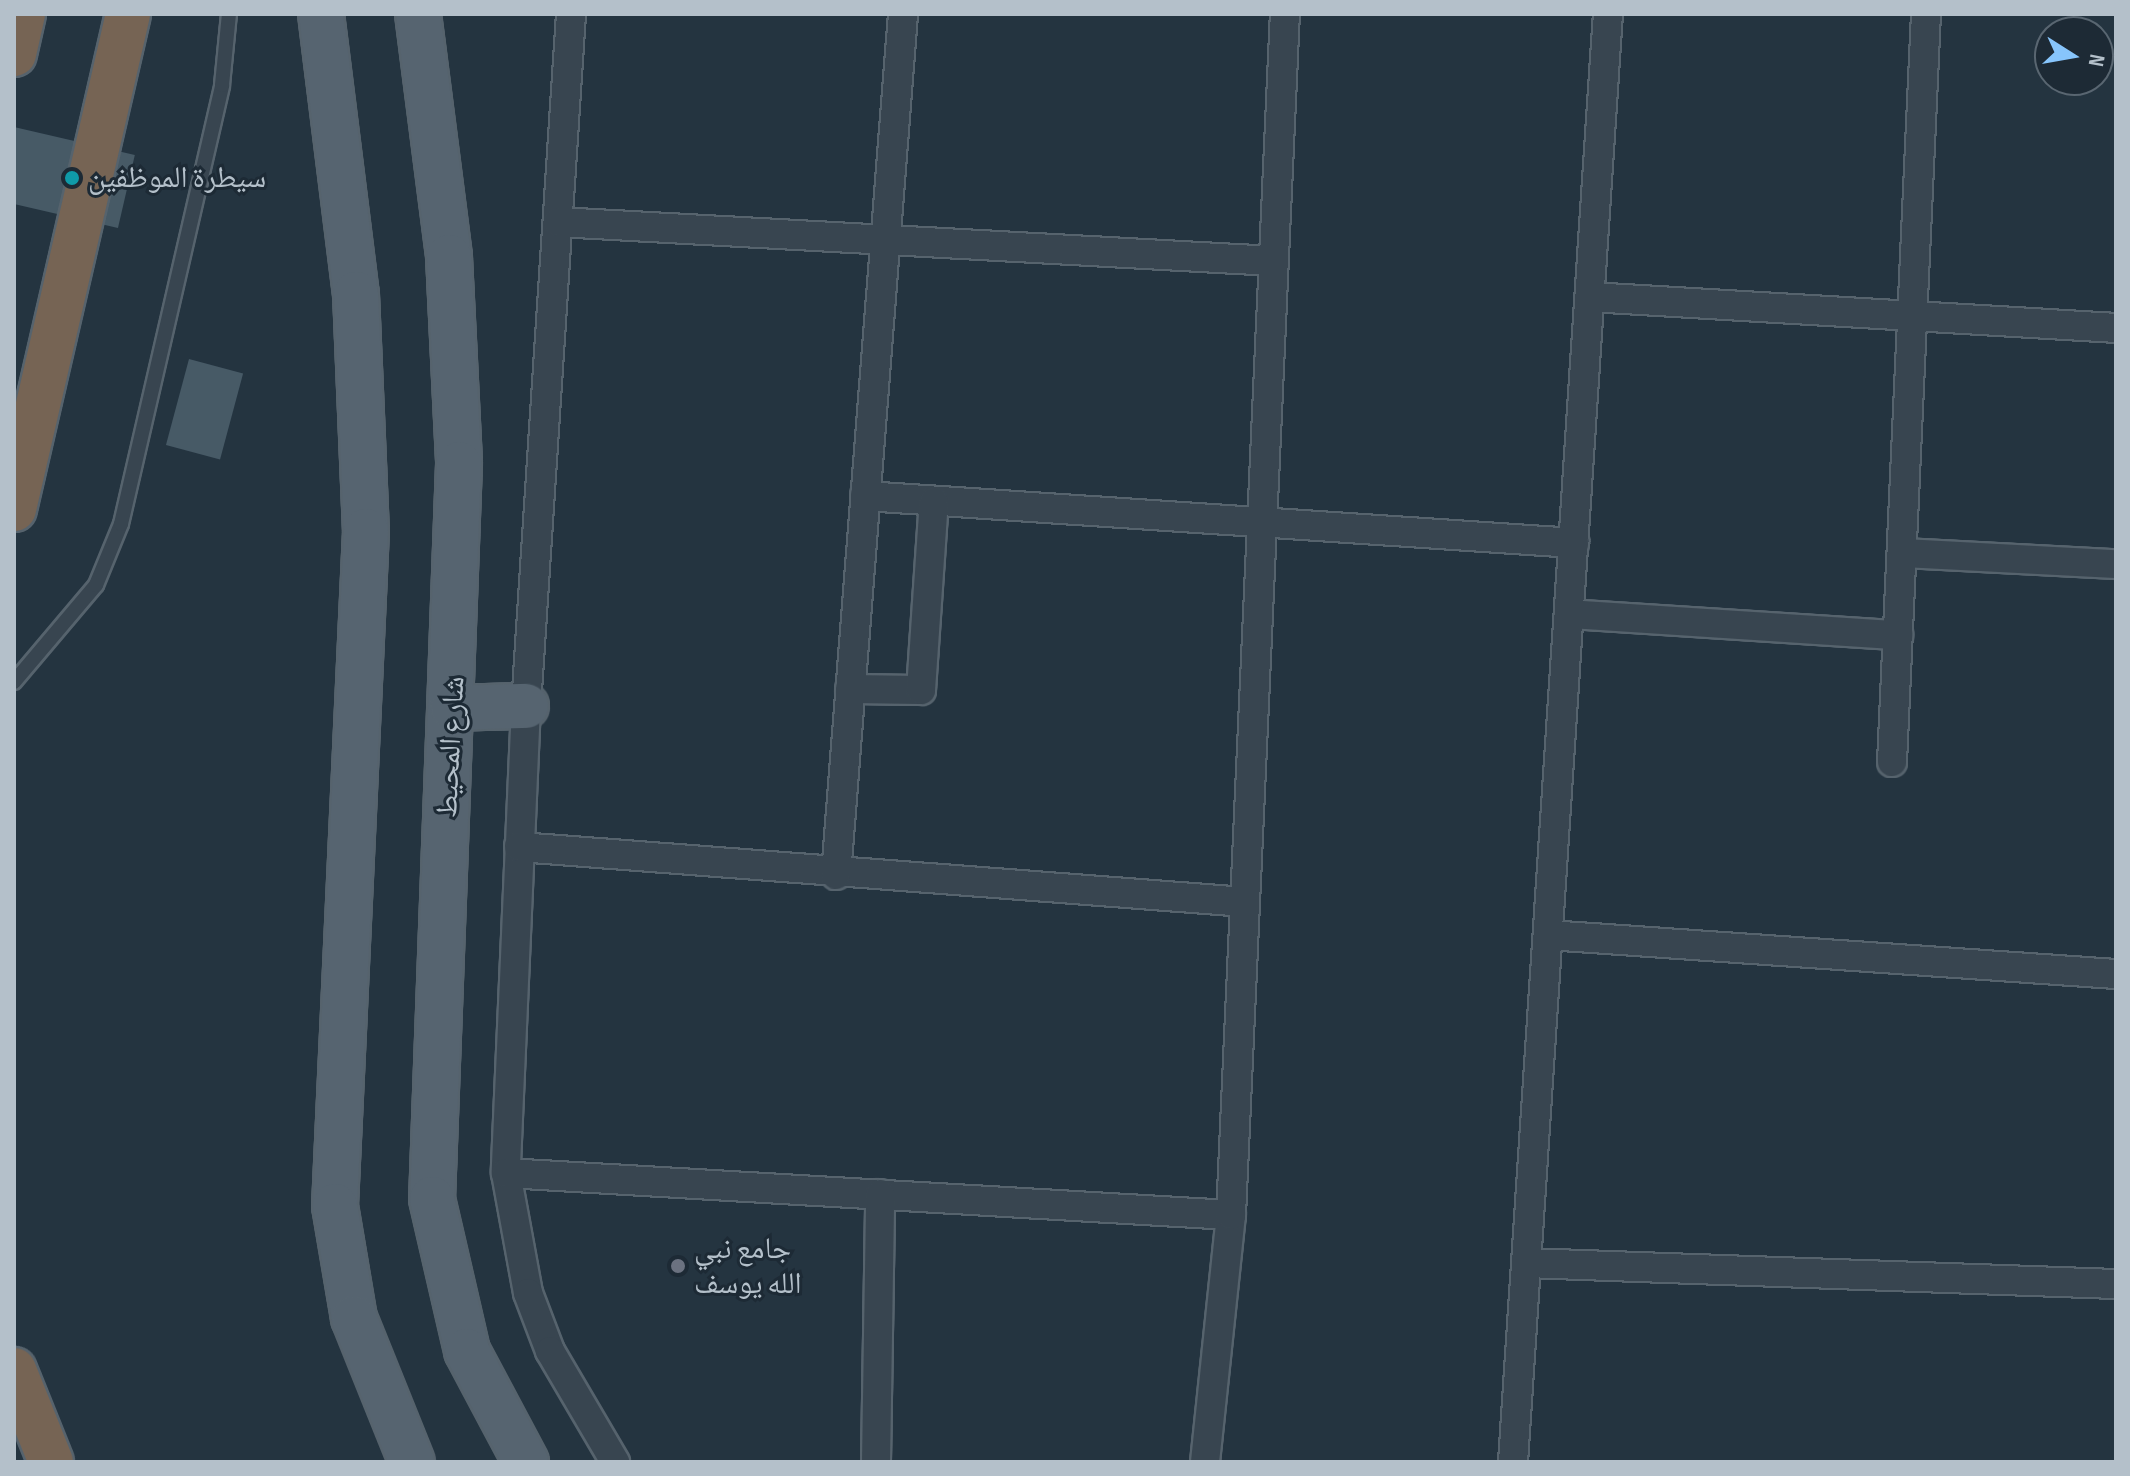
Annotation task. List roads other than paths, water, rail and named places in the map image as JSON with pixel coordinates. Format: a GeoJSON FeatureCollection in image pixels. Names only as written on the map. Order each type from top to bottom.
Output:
{"type":"FeatureCollection","features":[{"type":"Feature","properties":{"kind":"highway"},"geometry":{"type":"LineString","coordinates":[[14,54],[23,14]]}},
{"type":"Feature","properties":{"kind":"highway"},"geometry":{"type":"LineString","coordinates":[[14,509],[128,14]]}},
{"type":"Feature","properties":{"kind":"highway"},"geometry":{"type":"LineString","coordinates":[[14,1370],[51,1462]]}},
{"type":"Feature","properties":{"kind":"main road"},"geometry":{"type":"LineString","coordinates":[[321,14],[356,294],[366,531],[335,1206],[354,1318],[412,1462]]}},
{"type":"Feature","properties":{"kind":"main road","name":"شارع المحيط"},"geometry":{"type":"LineString","coordinates":[[418,14],[455,367],[453,708],[432,1199],[467,1351],[526,1462]]}},
{"type":"Feature","properties":{"kind":"main road"},"geometry":{"type":"LineString","coordinates":[[453,708],[526,706]]}},
{"type":"Feature","properties":{"kind":"street"},"geometry":{"type":"LineString","coordinates":[[571,14],[526,706],[506,1173],[528,1293],[550,1351],[615,1462]]}},
{"type":"Feature","properties":{"kind":"street"},"geometry":{"type":"LineString","coordinates":[[836,875],[903,14]]}},
{"type":"Feature","properties":{"kind":"street"},"geometry":{"type":"LineString","coordinates":[[1205,1462],[1231,1215],[1285,14]]}},
{"type":"Feature","properties":{"kind":"street"},"geometry":{"type":"LineString","coordinates":[[1513,1462],[1608,14]]}},
{"type":"Feature","properties":{"kind":"street"},"geometry":{"type":"LineString","coordinates":[[1892,762],[1926,14]]}},
{"type":"Feature","properties":{"kind":"street"},"geometry":{"type":"LineString","coordinates":[[558,222],[1274,261]]}},
{"type":"Feature","properties":{"kind":"street"},"geometry":{"type":"LineString","coordinates":[[1590,297],[1913,313],[2116,328]]}},
{"type":"Feature","properties":{"kind":"street"},"geometry":{"type":"LineString","coordinates":[[865,496],[1574,543]]}},
{"type":"Feature","properties":{"kind":"street"},"geometry":{"type":"LineString","coordinates":[[850,689],[921,690],[934,501]]}},
{"type":"Feature","properties":{"kind":"street"},"geometry":{"type":"LineString","coordinates":[[1903,553],[2116,564]]}},
{"type":"Feature","properties":{"kind":"street"},"geometry":{"type":"LineString","coordinates":[[1569,614],[1898,635]]}},
{"type":"Feature","properties":{"kind":"street"},"geometry":{"type":"LineString","coordinates":[[519,847],[836,875],[1245,902]]}},
{"type":"Feature","properties":{"kind":"street"},"geometry":{"type":"LineString","coordinates":[[1548,935],[2116,974]]}},
{"type":"Feature","properties":{"kind":"street"},"geometry":{"type":"LineString","coordinates":[[506,1173],[1231,1215]]}},
{"type":"Feature","properties":{"kind":"street"},"geometry":{"type":"LineString","coordinates":[[876,1462],[880,1194]]}},
{"type":"Feature","properties":{"kind":"street"},"geometry":{"type":"LineString","coordinates":[[1526,1263],[2116,1284]]}},
{"type":"Feature","properties":{"kind":"lane"},"geometry":{"type":"LineString","coordinates":[[14,682],[96,585],[121,524],[222,85],[229,14]]}},
{"type":"Feature","properties":{"kind":"place","name":"سيطرة الموظفين"},"geometry":{"type":"Point","coordinates":[72,178]}},
{"type":"Feature","properties":{"kind":"place","name":"جامع نبي الله يوسف"},"geometry":{"type":"Point","coordinates":[678,1266]}}]}
